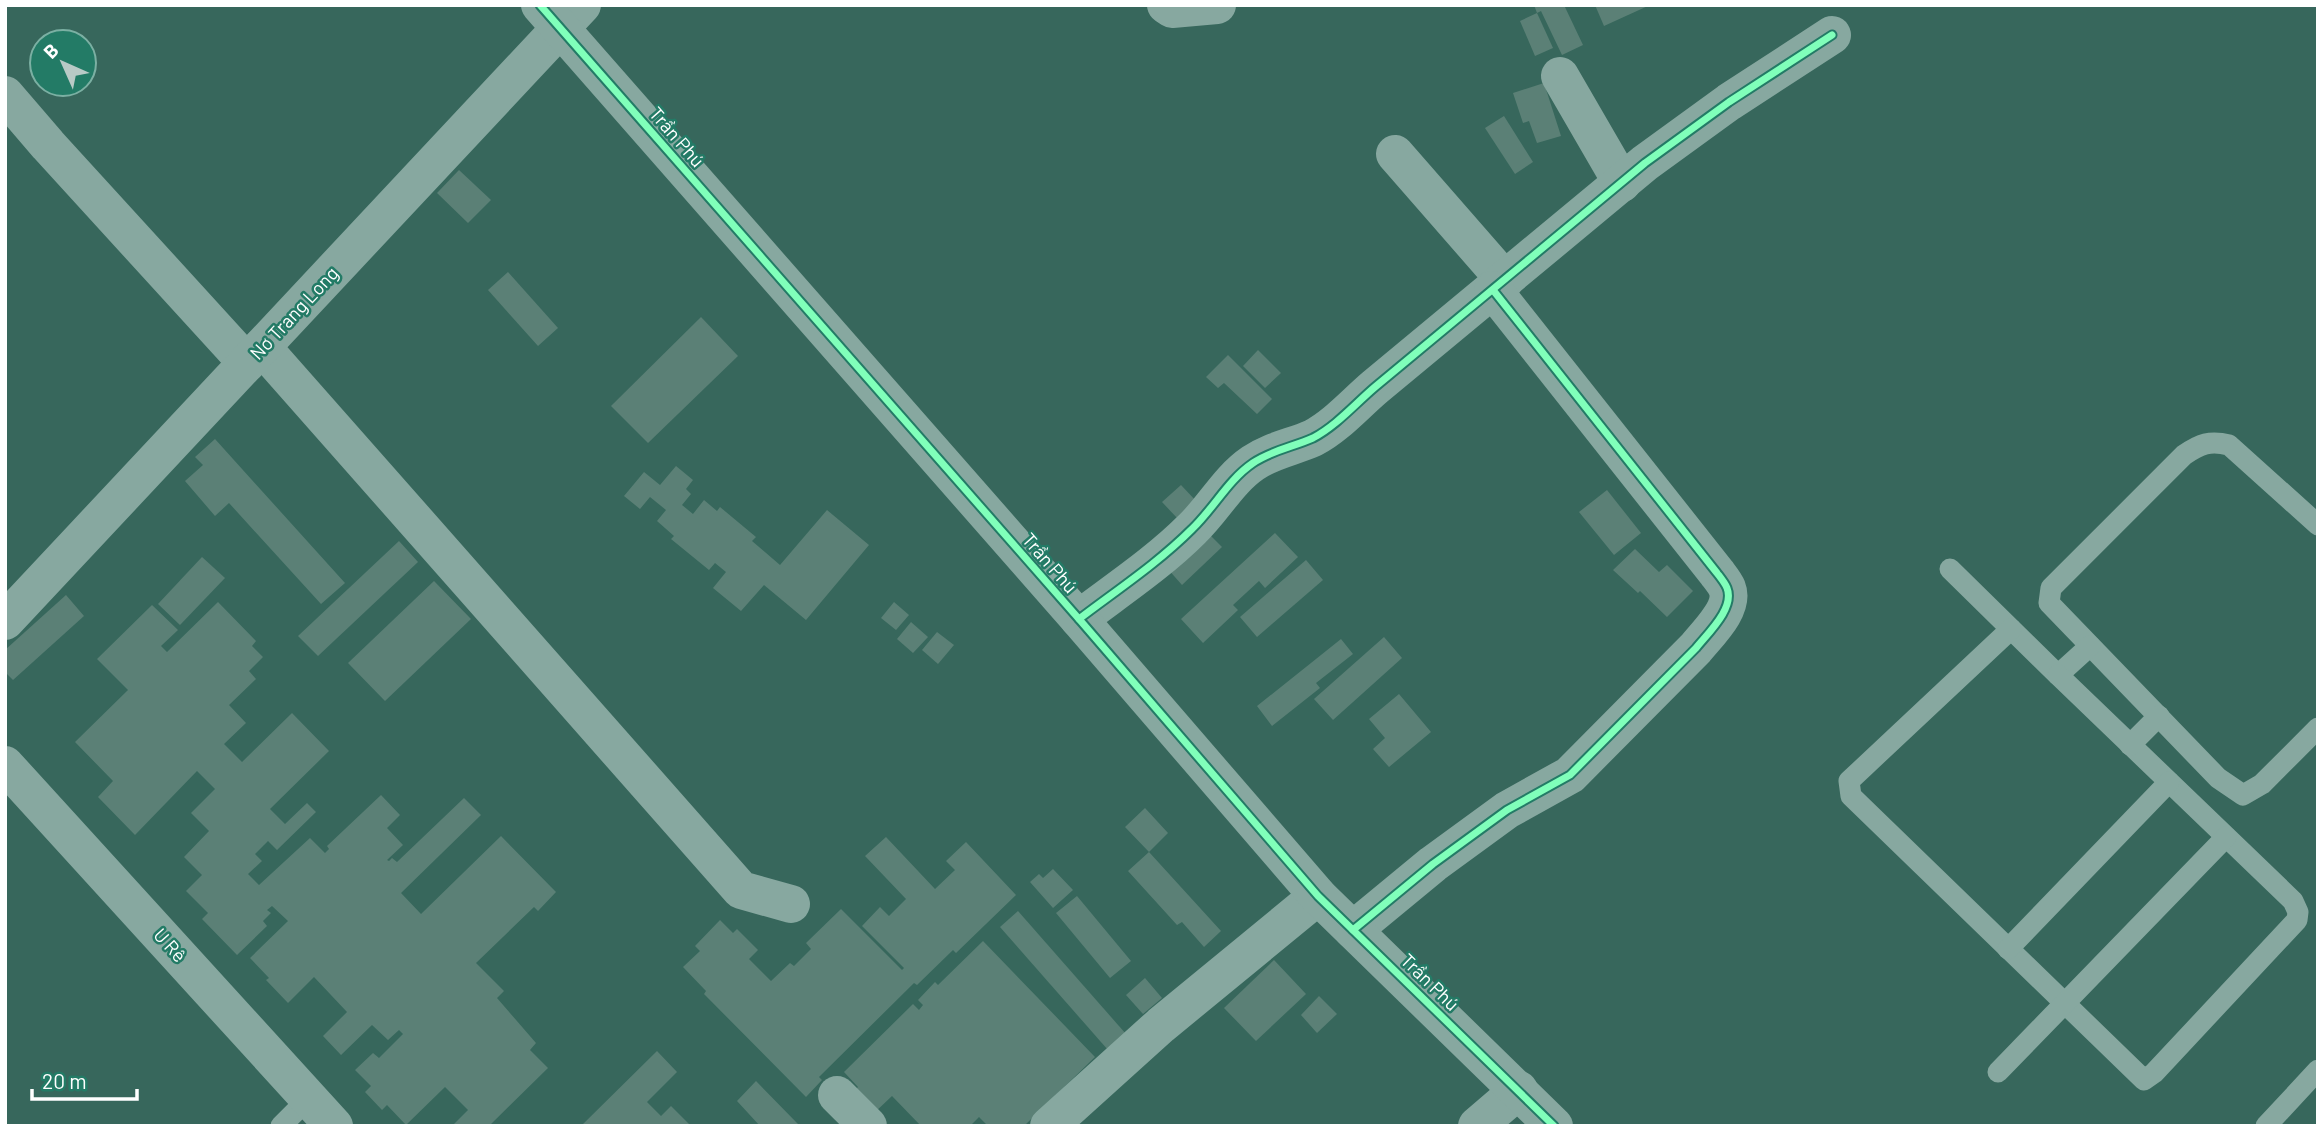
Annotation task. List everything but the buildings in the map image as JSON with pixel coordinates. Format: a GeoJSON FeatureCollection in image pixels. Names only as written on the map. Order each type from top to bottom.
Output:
{"type":"FeatureCollection","features":[{"type":"Feature","properties":{"kind":"street"},"geometry":{"type":"LineString","coordinates":[[1166,5],[1172,9],[1217,5]]}},
{"type":"Feature","properties":{"kind":"street","name":"Nơ Trang Long"},"geometry":{"type":"LineString","coordinates":[[5,621],[255,355],[561,13]]}},
{"type":"Feature","properties":{"kind":"street","name":"Trần Phú"},"geometry":{"type":"LineString","coordinates":[[561,13],[1318,896],[1554,1126]]}},
{"type":"Feature","properties":{"kind":"street"},"geometry":{"type":"LineString","coordinates":[[1079,619],[1180,542],[1244,470],[1264,457],[1312,438],[1333,425],[1375,387],[1622,183],[1729,102],[1832,35]]}},
{"type":"Feature","properties":{"kind":"street"},"geometry":{"type":"LineString","coordinates":[[1560,76],[1622,183]]}},
{"type":"Feature","properties":{"kind":"street"},"geometry":{"type":"LineString","coordinates":[[5,95],[48,145],[255,355],[741,890],[791,904]]}},
{"type":"Feature","properties":{"kind":"street"},"geometry":{"type":"LineString","coordinates":[[1353,929],[1433,864],[1507,810],[1570,775],[1696,648],[1715,625],[1729,601],[1727,588],[1717,573],[1499,285],[1395,154]]}},
{"type":"Feature","properties":{"kind":"street","name":"U Rê"},"geometry":{"type":"LineString","coordinates":[[5,765],[334,1126]]}},
{"type":"Feature","properties":{"kind":"street"},"geometry":{"type":"LineString","coordinates":[[1049,1126],[1161,1025],[1318,896]]}},
{"type":"Feature","properties":{"kind":"street"},"geometry":{"type":"LineString","coordinates":[[1477,1126],[1518,1090]]}},
{"type":"Feature","properties":{"kind":"street"},"geometry":{"type":"LineString","coordinates":[[837,1095],[868,1126]]}},
{"type":"Feature","properties":{"kind":"lane"},"geometry":{"type":"LineString","coordinates":[[2318,525],[2229,445],[2216,442],[2201,444],[2184,456],[2051,588],[2049,603],[2218,778],[2243,795],[2262,784],[2318,728]]}},
{"type":"Feature","properties":{"kind":"lane"},"geometry":{"type":"LineString","coordinates":[[1950,569],[2293,901],[2298,912],[2297,920],[2154,1073],[2144,1080],[1851,796],[1849,781],[2011,629]]}},
{"type":"Feature","properties":{"kind":"lane"},"geometry":{"type":"LineString","coordinates":[[2058,675],[2090,646]]}},
{"type":"Feature","properties":{"kind":"lane"},"geometry":{"type":"LineString","coordinates":[[2130,745],[2159,716]]}},
{"type":"Feature","properties":{"kind":"lane"},"geometry":{"type":"LineString","coordinates":[[2008,949],[2169,782]]}},
{"type":"Feature","properties":{"kind":"lane"},"geometry":{"type":"LineString","coordinates":[[2202,813],[2230,786]]}},
{"type":"Feature","properties":{"kind":"lane"},"geometry":{"type":"LineString","coordinates":[[1998,1072],[2226,837]]}},
{"type":"Feature","properties":{"kind":"lane"},"geometry":{"type":"LineString","coordinates":[[2266,1126],[2318,1070]]}},
{"type":"Feature","properties":{"kind":"lane"},"geometry":{"type":"LineString","coordinates":[[281,1126],[309,1098]]}},
{"type":"Feature","properties":{"kind":"cycle path"},"geometry":{"type":"LineString","coordinates":[[540,5],[1079,619],[1318,896],[1554,1126]]}},
{"type":"Feature","properties":{"kind":"cycle path"},"geometry":{"type":"LineString","coordinates":[[1079,619],[1179,541],[1253,463],[1313,438],[1330,427],[1645,163],[1729,102],[1832,35]]}},
{"type":"Feature","properties":{"kind":"cycle path"},"geometry":{"type":"LineString","coordinates":[[1353,930],[1433,864],[1507,810],[1570,775],[1696,648],[1719,620],[1727,604],[1727,588],[1721,578],[1493,290]]}}]}
